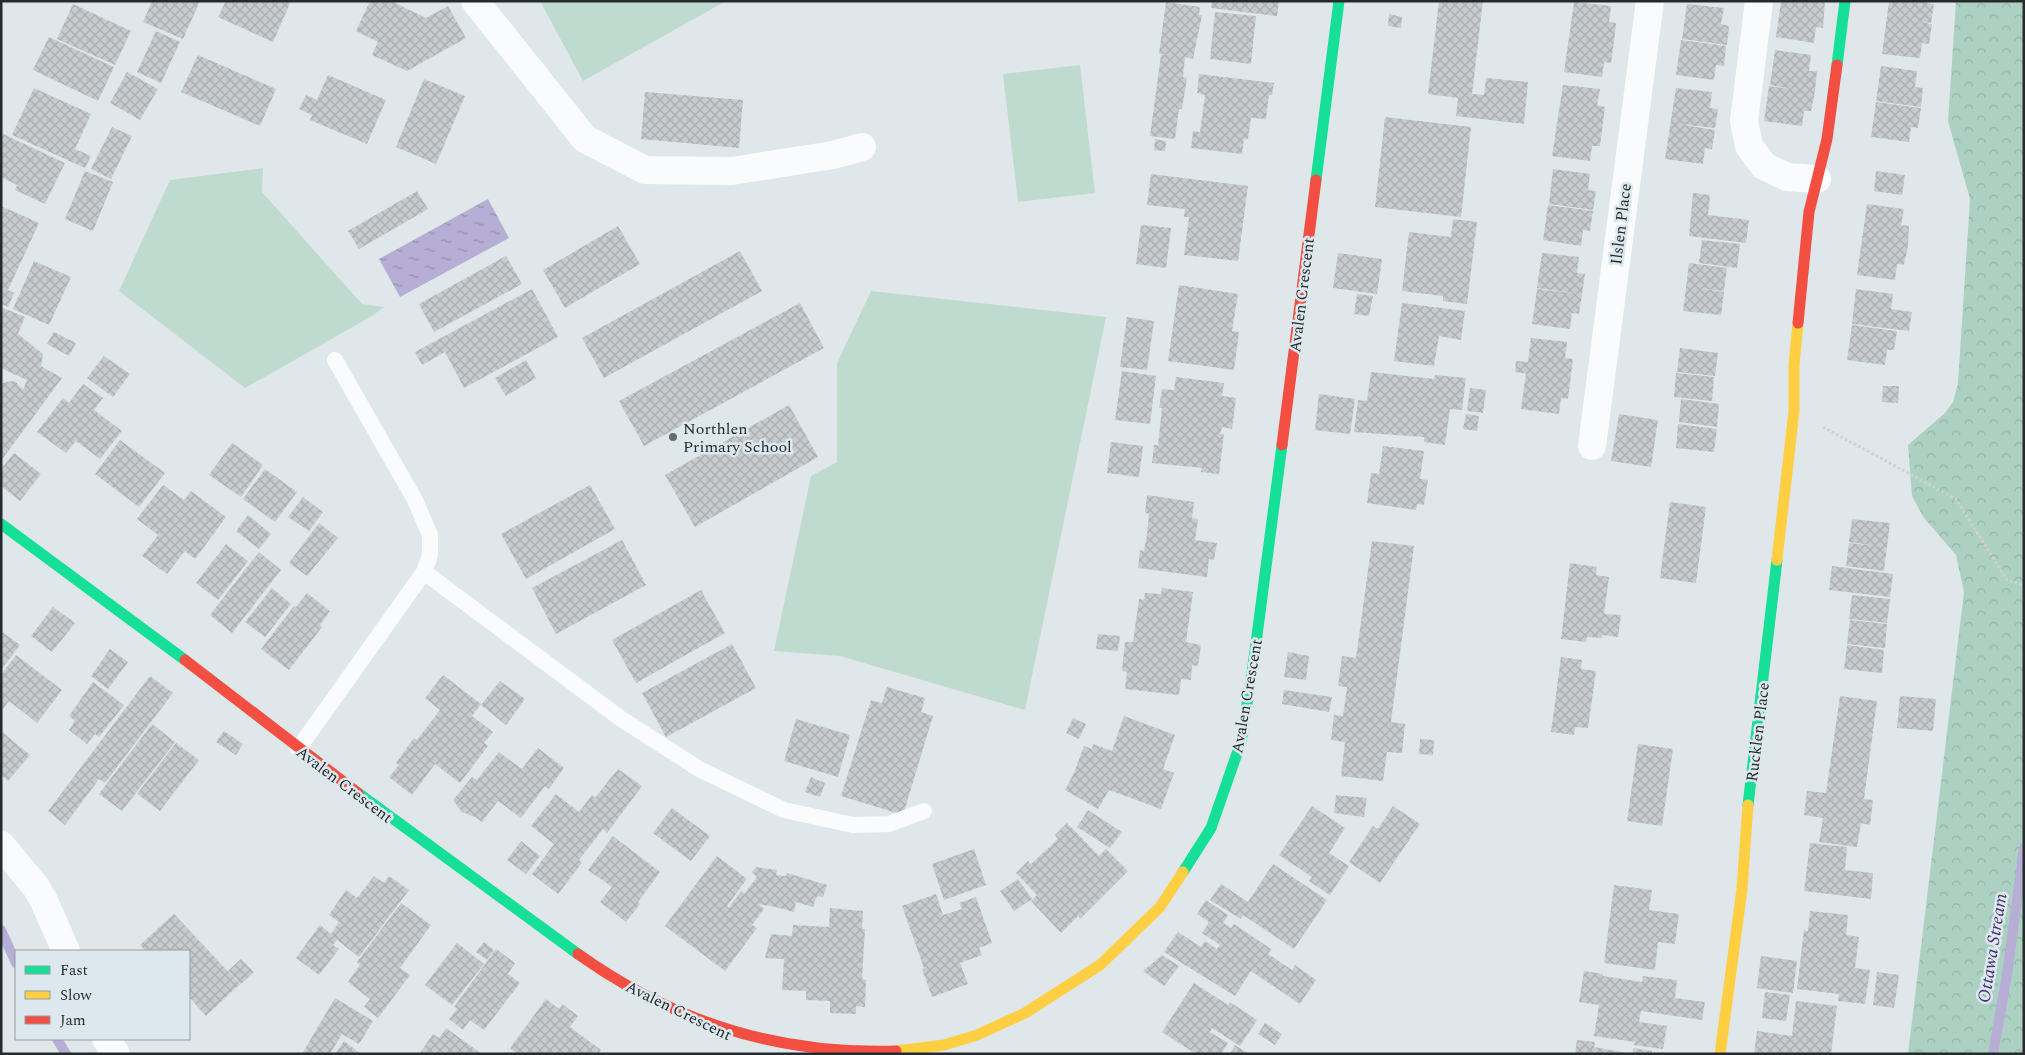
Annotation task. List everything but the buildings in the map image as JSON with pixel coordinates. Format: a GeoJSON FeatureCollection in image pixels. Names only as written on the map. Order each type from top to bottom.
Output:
{"type":"FeatureCollection","features":[{"type":"Feature","properties":{"kind":"street"},"geometry":{"type":"LineString","coordinates":[[474,1],[585,139],[644,170],[732,171],[833,154],[862,147]]}},
{"type":"Feature","properties":{"kind":"street","name":"Avalen Crescent"},"geometry":{"type":"LineString","coordinates":[[1,524],[156,638],[298,749],[473,880],[606,974],[680,1014],[730,1036],[780,1049],[818,1054],[947,1050],[1025,1013],[1100,965],[1160,907],[1211,828],[1241,742],[1253,666],[1339,1]]}},
{"type":"Feature","properties":{"kind":"street","name":"Ilslen Place"},"geometry":{"type":"LineString","coordinates":[[1592,446],[1650,1]]}},
{"type":"Feature","properties":{"kind":"street"},"geometry":{"type":"LineString","coordinates":[[1759,1],[1744,121],[1749,146],[1764,166],[1787,176],[1817,179]]}},
{"type":"Feature","properties":{"kind":"street","name":"Rucklen Place"},"geometry":{"type":"LineString","coordinates":[[1720,1054],[1742,889],[1746,822],[1794,411],[1794,365],[1810,212],[1827,139],[1845,1]]}},
{"type":"Feature","properties":{"kind":"street"},"geometry":{"type":"LineString","coordinates":[[1,845],[36,887],[44,900],[66,950]]}},
{"type":"Feature","properties":{"kind":"street"},"geometry":{"type":"LineString","coordinates":[[107,1040],[116,1054]]}},
{"type":"Feature","properties":{"kind":"lane"},"geometry":{"type":"LineString","coordinates":[[298,749],[424,572],[430,555],[430,535],[415,500],[335,360]]}},
{"type":"Feature","properties":{"kind":"lane"},"geometry":{"type":"LineString","coordinates":[[424,572],[620,718],[699,769],[767,802],[784,810],[853,825],[889,824],[924,811]]}},
{"type":"Feature","properties":{"kind":"path"},"geometry":{"type":"LineString","coordinates":[[1794,411],[1956,499],[2007,580],[2023,585]]}},
{"type":"Feature","properties":{"kind":"green space"},"geometry":{"type":"Polygon","coordinates":[[[540,1],[726,1],[583,81],[540,1]]]}},
{"type":"Feature","properties":{"kind":"green space"},"geometry":{"type":"Polygon","coordinates":[[[1956,1],[2024,1],[2024,1054],[1908,1054],[1964,592],[1956,555],[1924,518],[1912,496],[1908,445],[1945,413],[1953,402],[1958,383],[1970,199],[1948,121],[1956,1]]]}},
{"type":"Feature","properties":{"kind":"green space"},"geometry":{"type":"Polygon","coordinates":[[[1080,65],[1095,193],[1018,202],[1003,74],[1080,65]]]}},
{"type":"Feature","properties":{"kind":"green space"},"geometry":{"type":"Polygon","coordinates":[[[263,168],[262,192],[362,304],[384,307],[372,316],[245,388],[119,291],[170,180],[263,168]]]}},
{"type":"Feature","properties":{"kind":"green space"},"geometry":{"type":"Polygon","coordinates":[[[871,291],[1106,317],[1025,710],[840,656],[774,651],[811,476],[837,462],[837,363],[871,291]]]}},
{"type":"Feature","properties":{"kind":"water"},"geometry":{"type":"Polygon","coordinates":[[[488,199],[509,238],[400,297],[379,259],[488,199]]]}},
{"type":"Feature","properties":{"kind":"waterway","name":"Ottawa Stream"},"geometry":{"type":"LineString","coordinates":[[1993,1054],[2007,975],[2024,848]]}},
{"type":"Feature","properties":{"kind":"waterway"},"geometry":{"type":"LineString","coordinates":[[1,930],[15,961]]}},
{"type":"Feature","properties":{"kind":"waterway"},"geometry":{"type":"LineString","coordinates":[[58,1040],[66,1054]]}},
{"type":"Feature","properties":{"kind":"traffic: fast"},"geometry":{"type":"LineString","coordinates":[[1316,180],[1339,1]]}},
{"type":"Feature","properties":{"kind":"traffic: fast"},"geometry":{"type":"LineString","coordinates":[[1837,65],[1845,1]]}},
{"type":"Feature","properties":{"kind":"traffic: fast"},"geometry":{"type":"LineString","coordinates":[[1183,872],[1211,828],[1241,742],[1282,445]]}},
{"type":"Feature","properties":{"kind":"traffic: fast"},"geometry":{"type":"LineString","coordinates":[[1,524],[185,660]]}},
{"type":"Feature","properties":{"kind":"traffic: fast"},"geometry":{"type":"LineString","coordinates":[[1748,805],[1777,560]]}},
{"type":"Feature","properties":{"kind":"traffic: fast"},"geometry":{"type":"LineString","coordinates":[[358,793],[578,954]]}},
{"type":"Feature","properties":{"kind":"traffic: slow"},"geometry":{"type":"LineString","coordinates":[[1777,560],[1794,411],[1794,365],[1798,323]]}},
{"type":"Feature","properties":{"kind":"traffic: slow"},"geometry":{"type":"LineString","coordinates":[[1720,1054],[1742,889],[1748,805]]}},
{"type":"Feature","properties":{"kind":"traffic: slow"},"geometry":{"type":"LineString","coordinates":[[896,1051],[944,1045],[977,1035],[1025,1013],[1100,965],[1160,907],[1183,872]]}},
{"type":"Feature","properties":{"kind":"traffic: jam"},"geometry":{"type":"LineString","coordinates":[[1798,323],[1809,212],[1827,139],[1837,65]]}},
{"type":"Feature","properties":{"kind":"traffic: jam"},"geometry":{"type":"LineString","coordinates":[[1282,445],[1316,180]]}},
{"type":"Feature","properties":{"kind":"traffic: jam"},"geometry":{"type":"LineString","coordinates":[[185,660],[358,793]]}},
{"type":"Feature","properties":{"kind":"traffic: jam"},"geometry":{"type":"LineString","coordinates":[[578,954],[614,978],[651,998],[689,1016],[728,1030],[768,1040],[809,1047],[852,1051],[896,1051]]}},
{"type":"Feature","properties":{"kind":"place","name":"Northlen Primary School"},"geometry":{"type":"Point","coordinates":[673,437]}}]}
